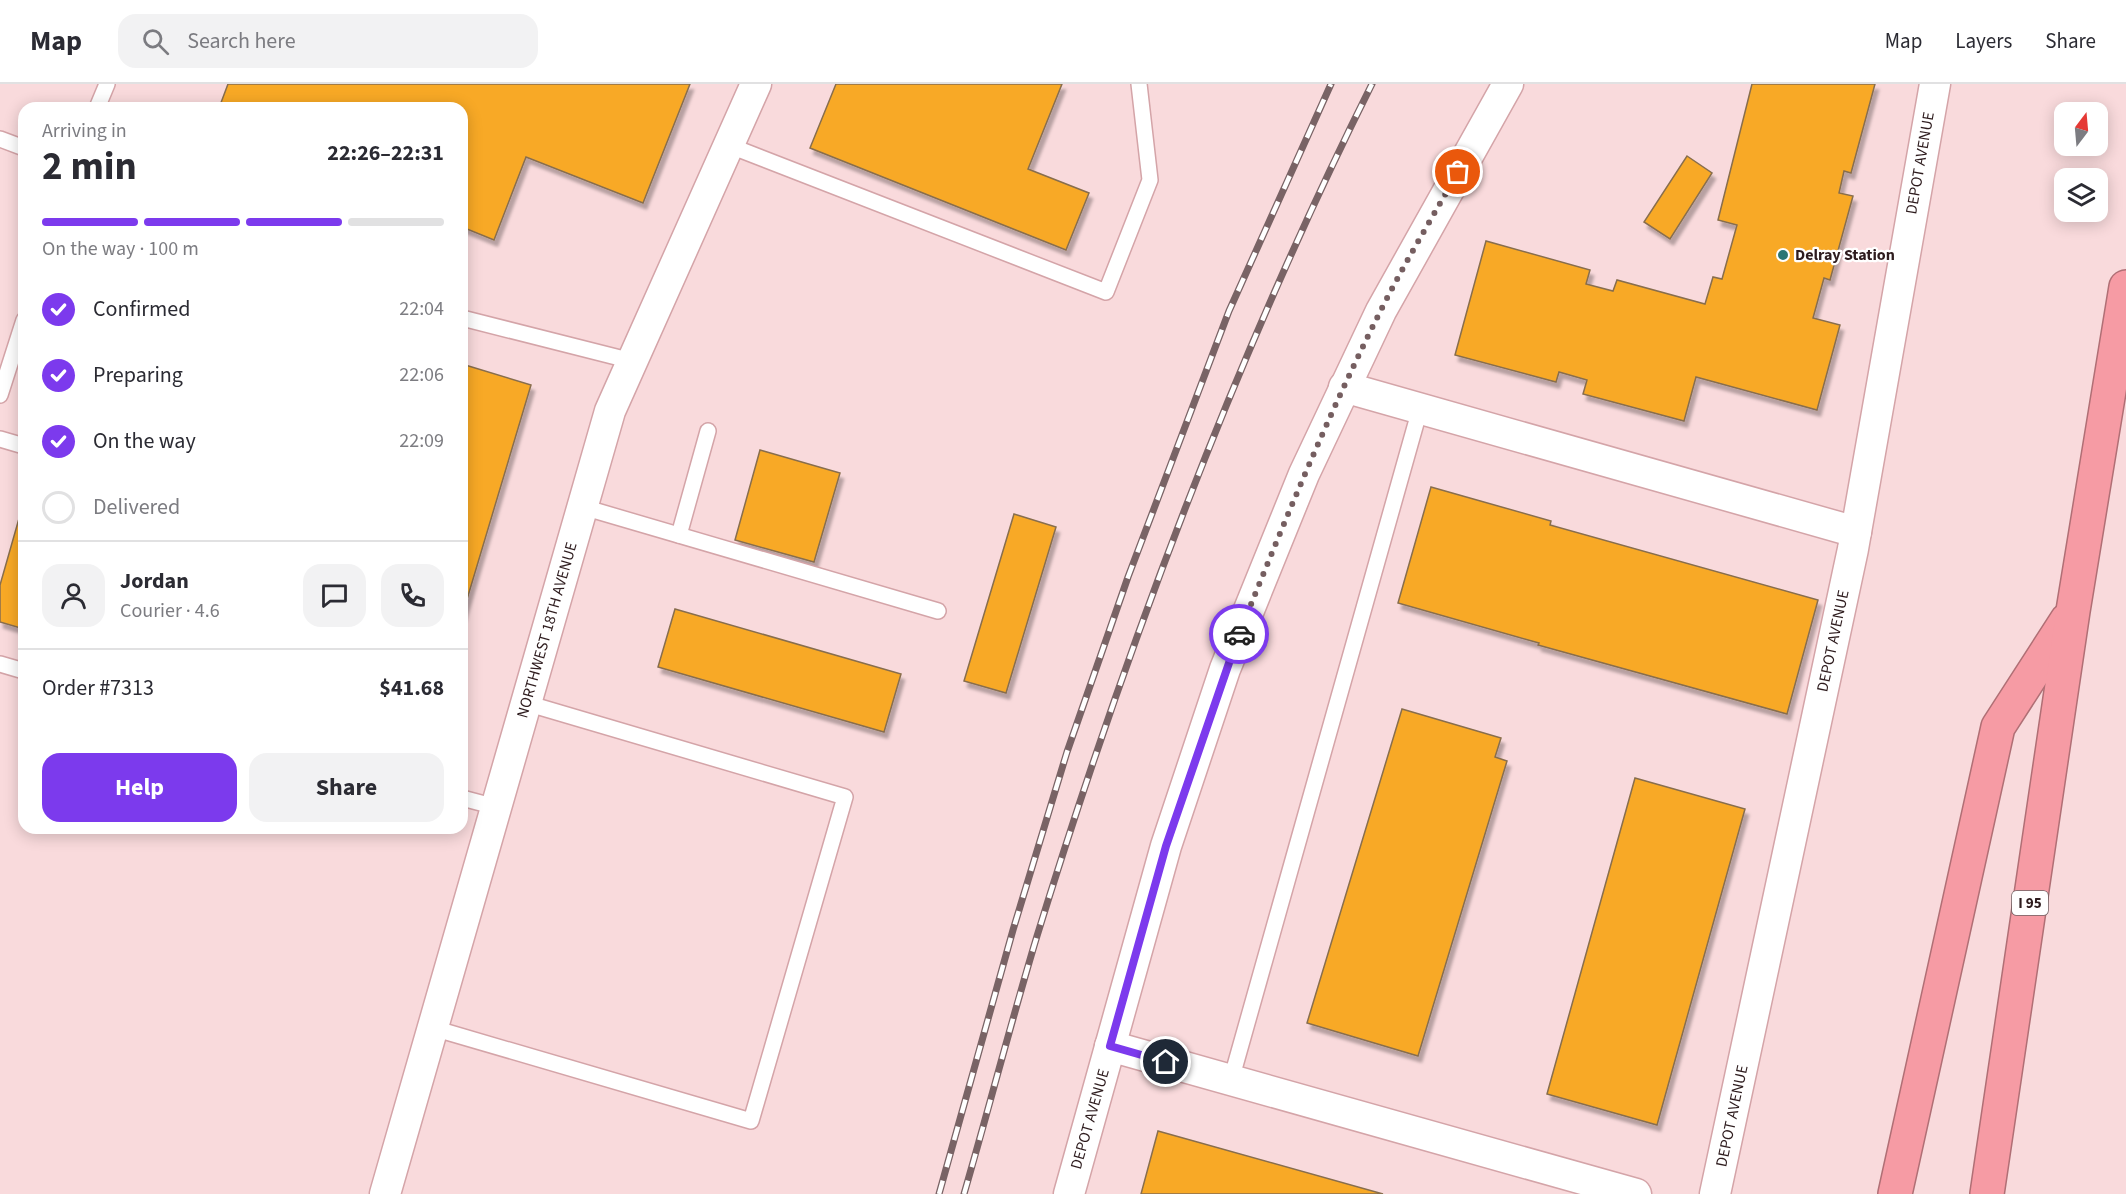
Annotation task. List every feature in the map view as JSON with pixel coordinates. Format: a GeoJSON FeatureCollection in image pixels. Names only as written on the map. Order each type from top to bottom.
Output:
{"type":"FeatureCollection","features":[{"type":"Feature","properties":{"kind":"highway","name":"I 95"},"geometry":{"type":"LineString","coordinates":[[1987,1194],[2073,611],[2126,287]]}},
{"type":"Feature","properties":{"kind":"highway"},"geometry":{"type":"LineString","coordinates":[[1895,1194],[1998,727],[2073,611]]}},
{"type":"Feature","properties":{"kind":"street","name":"NORTHWEST 18TH AVENUE"},"geometry":{"type":"LineString","coordinates":[[385,1194],[610,411],[756,84]]}},
{"type":"Feature","properties":{"kind":"street","name":"DEPOT AVENUE"},"geometry":{"type":"LineString","coordinates":[[1069,1194],[1166,846],[1225,669],[1304,474],[1344,387],[1381,311],[1508,84]]}},
{"type":"Feature","properties":{"kind":"street","name":"DEPOT AVENUE"},"geometry":{"type":"LineString","coordinates":[[1715,1194],[1856,532],[1935,84]]}},
{"type":"Feature","properties":{"kind":"street"},"geometry":{"type":"LineString","coordinates":[[1344,387],[1856,532]]}},
{"type":"Feature","properties":{"kind":"street"},"geometry":{"type":"LineString","coordinates":[[1110,1046],[1636,1194]]}},
{"type":"Feature","properties":{"kind":"lane"},"geometry":{"type":"LineString","coordinates":[[100,102],[107,84]]}},
{"type":"Feature","properties":{"kind":"lane"},"geometry":{"type":"LineString","coordinates":[[728,145],[1106,292],[1150,180],[1138,84]]}},
{"type":"Feature","properties":{"kind":"lane"},"geometry":{"type":"LineString","coordinates":[[0,140],[18,146]]}},
{"type":"Feature","properties":{"kind":"lane"},"geometry":{"type":"LineString","coordinates":[[468,320],[632,361]]}},
{"type":"Feature","properties":{"kind":"lane"},"geometry":{"type":"LineString","coordinates":[[0,395],[18,339]]}},
{"type":"Feature","properties":{"kind":"lane"},"geometry":{"type":"LineString","coordinates":[[1231,1080],[1420,409]]}},
{"type":"Feature","properties":{"kind":"lane"},"geometry":{"type":"LineString","coordinates":[[679,535],[708,431]]}},
{"type":"Feature","properties":{"kind":"lane"},"geometry":{"type":"LineString","coordinates":[[0,439],[18,444]]}},
{"type":"Feature","properties":{"kind":"lane"},"geometry":{"type":"LineString","coordinates":[[583,507],[938,611]]}},
{"type":"Feature","properties":{"kind":"lane"},"geometry":{"type":"LineString","coordinates":[[0,664],[18,669]]}},
{"type":"Feature","properties":{"kind":"lane"},"geometry":{"type":"LineString","coordinates":[[433,1028],[751,1121],[842,808],[845,797],[526,703]]}},
{"type":"Feature","properties":{"kind":"lane"},"geometry":{"type":"LineString","coordinates":[[468,800],[496,807]]}},
{"type":"Feature","properties":{"kind":"building"},"geometry":{"type":"Polygon","coordinates":[[[228,84],[690,84],[643,203],[526,157],[494,240],[468,229],[468,102],[221,102],[228,84]]]}},
{"type":"Feature","properties":{"kind":"building"},"geometry":{"type":"Polygon","coordinates":[[[836,84],[1062,84],[1028,169],[1089,193],[1066,250],[810,148],[836,84]]]}},
{"type":"Feature","properties":{"kind":"building","name":"Delray Station"},"geometry":{"type":"Polygon","coordinates":[[[1752,84],[1875,84],[1851,173],[1844,171],[1839,193],[1853,196],[1830,280],[1824,278],[1813,318],[1840,325],[1817,410],[1696,377],[1684,421],[1583,394],[1587,380],[1559,372],[1556,382],[1455,355],[1486,241],[1590,270],[1586,284],[1613,291],[1617,280],[1705,304],[1713,277],[1722,279],[1737,225],[1718,220],[1752,84]]]}},
{"type":"Feature","properties":{"kind":"building"},"geometry":{"type":"Polygon","coordinates":[[[1687,156],[1712,173],[1670,239],[1644,222],[1687,156]]]}},
{"type":"Feature","properties":{"kind":"building"},"geometry":{"type":"Polygon","coordinates":[[[468,366],[531,385],[468,596],[468,366]]]}},
{"type":"Feature","properties":{"kind":"building"},"geometry":{"type":"Polygon","coordinates":[[[760,450],[840,473],[814,562],[735,540],[760,450]]]}},
{"type":"Feature","properties":{"kind":"building"},"geometry":{"type":"Polygon","coordinates":[[[1431,487],[1551,521],[1550,525],[1818,600],[1787,714],[1538,645],[1539,643],[1398,603],[1431,487]]]}},
{"type":"Feature","properties":{"kind":"building"},"geometry":{"type":"Polygon","coordinates":[[[1014,514],[1056,527],[1006,693],[964,681],[1014,514]]]}},
{"type":"Feature","properties":{"kind":"building"},"geometry":{"type":"Polygon","coordinates":[[[18,522],[18,627],[0,622],[0,585],[18,522]]]}},
{"type":"Feature","properties":{"kind":"building"},"geometry":{"type":"Polygon","coordinates":[[[675,609],[901,674],[884,732],[658,667],[675,609]]]}},
{"type":"Feature","properties":{"kind":"building"},"geometry":{"type":"Polygon","coordinates":[[[1402,709],[1501,738],[1495,757],[1507,761],[1418,1056],[1307,1023],[1402,709]]]}},
{"type":"Feature","properties":{"kind":"building"},"geometry":{"type":"Polygon","coordinates":[[[1635,778],[1745,809],[1657,1125],[1547,1094],[1635,778]]]}},
{"type":"Feature","properties":{"kind":"building"},"geometry":{"type":"Polygon","coordinates":[[[1158,1131],[1383,1194],[1141,1194],[1158,1131]]]}},
{"type":"Feature","properties":{"kind":"railway"},"geometry":{"type":"LineString","coordinates":[[939,1194],[1013,930],[1067,752],[1128,577],[1229,311],[1331,84]]}},
{"type":"Feature","properties":{"kind":"railway"},"geometry":{"type":"LineString","coordinates":[[964,1194],[1037,936],[1071,828],[1147,611],[1230,396],[1322,186],[1372,84]]}},
{"type":"Feature","properties":{"kind":"way so far"},"geometry":{"type":"LineString","coordinates":[[1239,634],[1304,474],[1344,387],[1381,311],[1458,172]]}},
{"type":"Feature","properties":{"kind":"place","name":"Delray Station"},"geometry":{"type":"Point","coordinates":[1783,255]}},
{"type":"Feature","properties":{"kind":"route"},"geometry":{"type":"LineString","coordinates":[[1166,1062],[1110,1046],[1166,846],[1225,669],[1239,634]]}}]}
